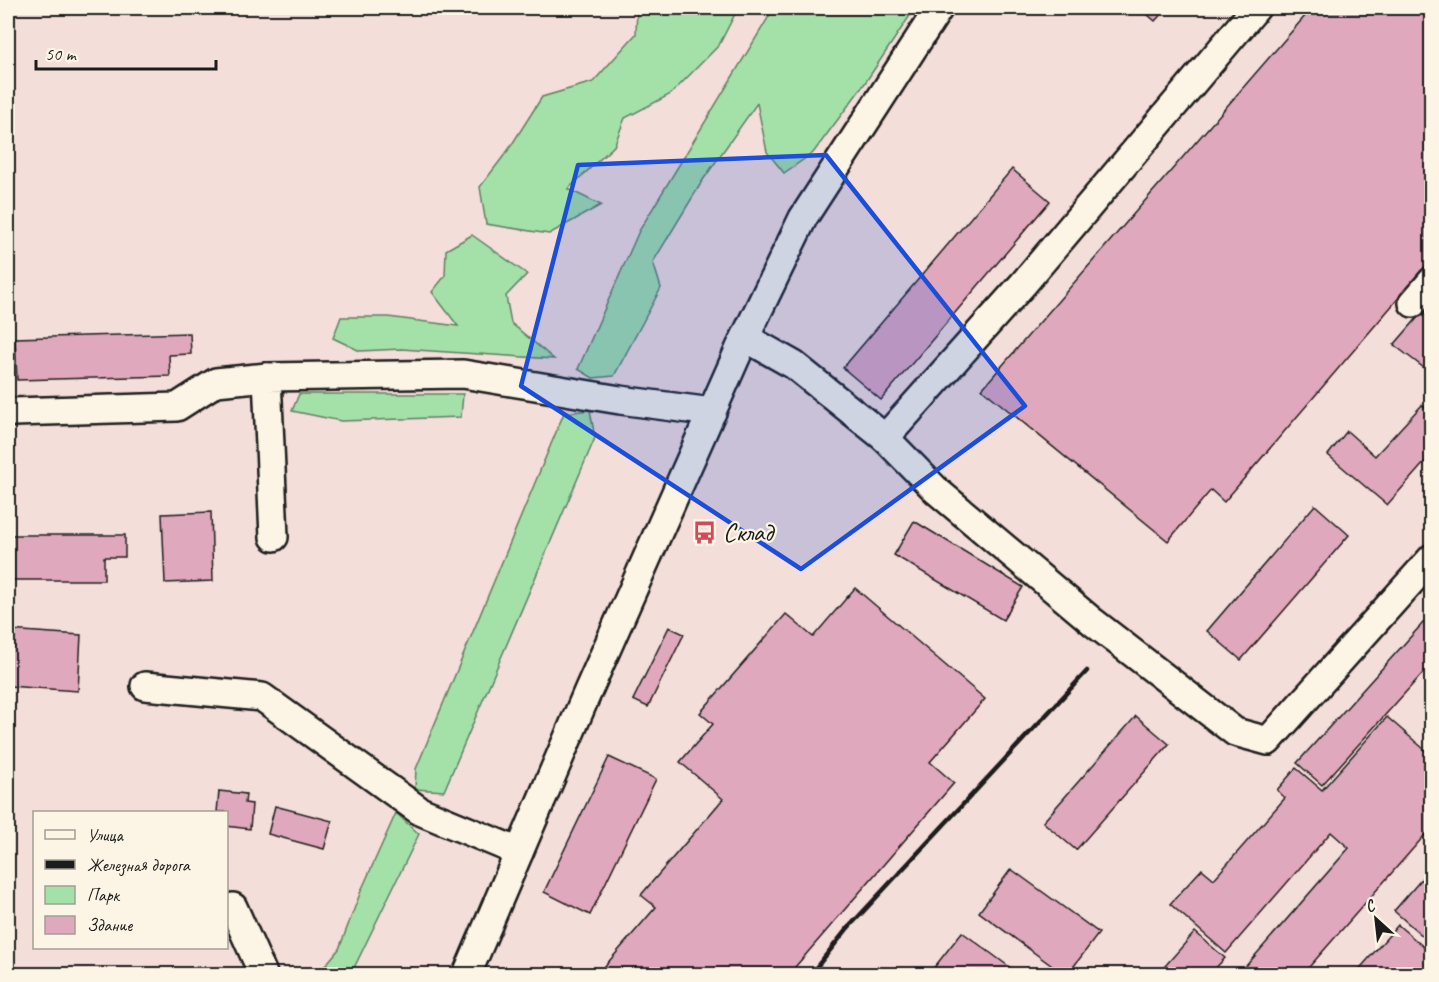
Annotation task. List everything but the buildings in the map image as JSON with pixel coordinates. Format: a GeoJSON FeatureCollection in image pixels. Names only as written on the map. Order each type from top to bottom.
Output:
{"type":"FeatureCollection","features":[{"type":"Feature","properties":{"kind":"street"},"geometry":{"type":"LineString","coordinates":[[468,975],[588,691],[711,412],[803,218],[939,8]]}},
{"type":"Feature","properties":{"kind":"street"},"geometry":{"type":"LineString","coordinates":[[885,438],[1023,284],[1256,8]]}},
{"type":"Feature","properties":{"kind":"street"},"geometry":{"type":"LineString","coordinates":[[1413,303],[1431,280]]}},
{"type":"Feature","properties":{"kind":"street"},"geometry":{"type":"LineString","coordinates":[[746,338],[794,365],[885,438],[937,491],[1093,622],[1235,732],[1268,741],[1431,558]]}},
{"type":"Feature","properties":{"kind":"street"},"geometry":{"type":"LineString","coordinates":[[8,413],[177,407],[216,382],[267,377],[463,374],[620,400],[711,412]]}},
{"type":"Feature","properties":{"kind":"street"},"geometry":{"type":"LineString","coordinates":[[267,377],[274,537]]}},
{"type":"Feature","properties":{"kind":"street"},"geometry":{"type":"LineString","coordinates":[[145,686],[262,697],[420,811],[519,852]]}},
{"type":"Feature","properties":{"kind":"street"},"geometry":{"type":"LineString","coordinates":[[233,907],[263,975]]}},
{"type":"Feature","properties":{"kind":"highlighted area"},"geometry":{"type":"Polygon","coordinates":[[[826,155],[1025,406],[801,569],[521,386],[578,165],[826,155]]]}},
{"type":"Feature","properties":{"kind":"green space"},"geometry":{"type":"Polygon","coordinates":[[[637,8],[738,8],[719,45],[671,94],[625,118],[614,146],[568,189],[601,205],[549,234],[486,224],[480,187],[509,149],[542,97],[593,82],[636,34],[637,8]]]}},
{"type":"Feature","properties":{"kind":"green space"},"geometry":{"type":"Polygon","coordinates":[[[774,8],[915,8],[865,83],[813,153],[784,173],[767,152],[757,103],[703,180],[653,262],[661,288],[614,376],[593,378],[578,369],[639,231],[774,8]]]}},
{"type":"Feature","properties":{"kind":"green space"},"geometry":{"type":"Polygon","coordinates":[[[472,235],[527,274],[506,296],[511,323],[554,359],[401,349],[360,351],[333,338],[341,317],[388,317],[458,326],[432,292],[445,276],[446,250],[472,235]]]}},
{"type":"Feature","properties":{"kind":"green space"},"geometry":{"type":"Polygon","coordinates":[[[299,394],[463,394],[461,417],[341,421],[292,411],[299,394]]]}},
{"type":"Feature","properties":{"kind":"green space"},"geometry":{"type":"Polygon","coordinates":[[[590,410],[595,438],[444,791],[415,789],[416,769],[564,413],[590,410]]]}},
{"type":"Feature","properties":{"kind":"green space"},"geometry":{"type":"Polygon","coordinates":[[[396,813],[419,834],[351,974],[318,974],[339,949],[361,891],[396,813]]]}},
{"type":"Feature","properties":{"kind":"railway"},"geometry":{"type":"LineString","coordinates":[[811,974],[847,929],[1087,671]]}},
{"type":"Feature","properties":{"kind":"place","name":"Склад"},"geometry":{"type":"Point","coordinates":[705,532]}}]}
